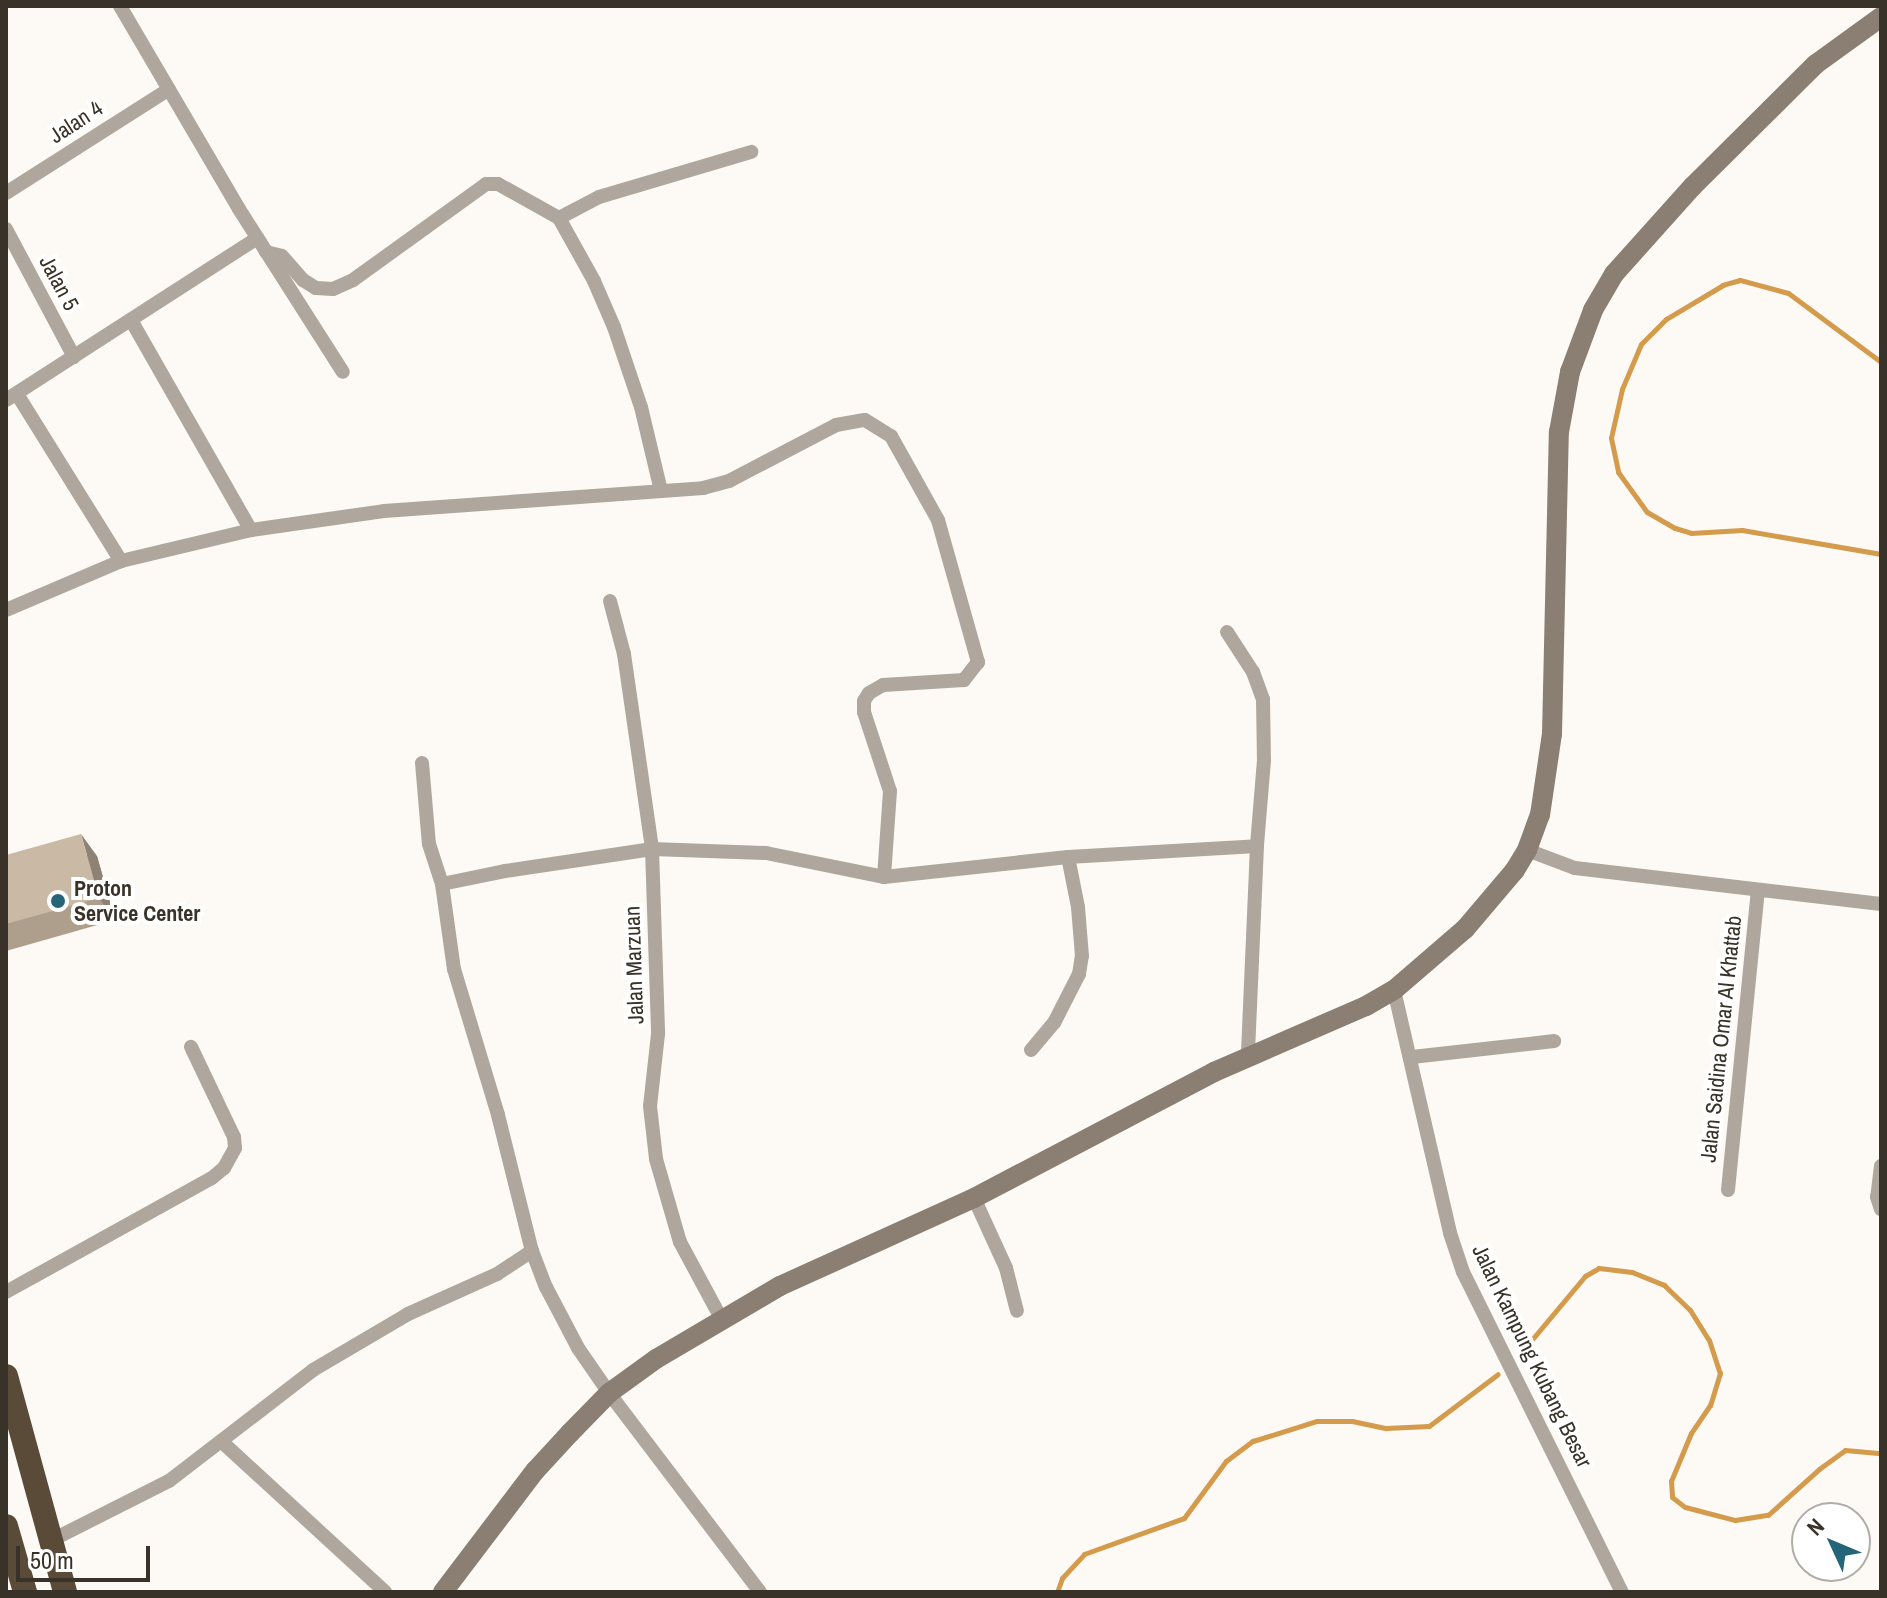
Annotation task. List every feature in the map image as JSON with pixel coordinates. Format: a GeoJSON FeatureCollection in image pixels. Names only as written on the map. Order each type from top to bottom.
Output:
{"type":"FeatureCollection","features":[{"type":"Feature","properties":{"kind":"highway"},"geometry":{"type":"LineString","coordinates":[[6,1376],[65,1592]]}},
{"type":"Feature","properties":{"kind":"highway"},"geometry":{"type":"LineString","coordinates":[[6,1526],[25,1592]]}},
{"type":"Feature","properties":{"kind":"street"},"geometry":{"type":"LineString","coordinates":[[120,6],[257,238],[343,372]]}},
{"type":"Feature","properties":{"kind":"street"},"geometry":{"type":"LineString","coordinates":[[443,1592],[535,1471],[609,1393],[721,1318],[780,1286],[974,1198],[1248,1055],[1322,1028],[1394,990],[1465,929],[1527,850],[1540,815],[1552,734],[1559,432],[1567,384],[1583,331],[1614,274],[1693,186],[1816,64],[1881,17]]}},
{"type":"Feature","properties":{"kind":"street","name":"Jalan 4"},"geometry":{"type":"LineString","coordinates":[[6,193],[169,89]]}},
{"type":"Feature","properties":{"kind":"street"},"geometry":{"type":"LineString","coordinates":[[559,218],[599,197],[751,152]]}},
{"type":"Feature","properties":{"kind":"street"},"geometry":{"type":"LineString","coordinates":[[266,252],[282,256],[303,280],[316,288],[333,289],[353,280],[486,184],[498,184],[559,218],[594,281],[614,327],[641,407],[661,491]]}},
{"type":"Feature","properties":{"kind":"street","name":"Jalan 5"},"geometry":{"type":"LineString","coordinates":[[6,229],[74,357]]}},
{"type":"Feature","properties":{"kind":"street"},"geometry":{"type":"LineString","coordinates":[[121,561],[12,397],[257,238]]}},
{"type":"Feature","properties":{"kind":"street"},"geometry":{"type":"LineString","coordinates":[[131,320],[251,530]]}},
{"type":"Feature","properties":{"kind":"street"},"geometry":{"type":"LineString","coordinates":[[6,610],[121,561],[251,530],[384,511],[703,488],[729,481],[849,421],[865,420],[879,425],[900,449],[938,520],[978,662],[964,680],[883,685],[869,693],[864,701],[864,712],[890,791],[884,877]]}},
{"type":"Feature","properties":{"kind":"street","name":"Jalan Marzuan"},"geometry":{"type":"LineString","coordinates":[[610,601],[624,654],[652,849],[658,1034],[650,1106],[656,1159],[680,1242],[721,1318]]}},
{"type":"Feature","properties":{"kind":"street"},"geometry":{"type":"LineString","coordinates":[[1227,632],[1253,672],[1263,699],[1264,760],[1248,1055]]}},
{"type":"Feature","properties":{"kind":"street"},"geometry":{"type":"LineString","coordinates":[[422,763],[429,844],[442,884],[454,969],[506,1143],[532,1251],[560,1319],[609,1393],[760,1592]]}},
{"type":"Feature","properties":{"kind":"street"},"geometry":{"type":"LineString","coordinates":[[442,884],[505,871],[652,849],[766,853],[884,877],[1068,857],[1257,846]]}},
{"type":"Feature","properties":{"kind":"street"},"geometry":{"type":"LineString","coordinates":[[1527,850],[1575,868],[1881,904]]}},
{"type":"Feature","properties":{"kind":"street"},"geometry":{"type":"LineString","coordinates":[[1031,1050],[1054,1023],[1079,974],[1080,931],[1068,857]]}},
{"type":"Feature","properties":{"kind":"street","name":"Jalan Saidina Omar Al Khattab"},"geometry":{"type":"LineString","coordinates":[[1728,1190],[1758,891]]}},
{"type":"Feature","properties":{"kind":"street","name":"Jalan Kampung Kubang Besar"},"geometry":{"type":"LineString","coordinates":[[1394,990],[1412,1057],[1450,1233],[1463,1272],[1622,1592]]}},
{"type":"Feature","properties":{"kind":"street"},"geometry":{"type":"LineString","coordinates":[[1412,1057],[1554,1041]]}},
{"type":"Feature","properties":{"kind":"street"},"geometry":{"type":"LineString","coordinates":[[6,1292],[212,1178],[224,1168],[235,1148],[234,1137],[191,1047]]}},
{"type":"Feature","properties":{"kind":"street"},"geometry":{"type":"LineString","coordinates":[[1881,1166],[1877,1197],[1881,1209]]}},
{"type":"Feature","properties":{"kind":"street"},"geometry":{"type":"LineString","coordinates":[[974,1198],[1006,1268],[1017,1311]]}},
{"type":"Feature","properties":{"kind":"street"},"geometry":{"type":"LineString","coordinates":[[50,1541],[169,1481],[313,1370],[408,1314],[497,1274],[532,1251]]}},
{"type":"Feature","properties":{"kind":"street"},"geometry":{"type":"LineString","coordinates":[[221,1441],[385,1592]]}},
{"type":"Feature","properties":{"kind":"building"},"geometry":{"type":"Polygon","coordinates":[[[81,834],[99,898],[6,924],[6,855],[81,834]]]}},
{"type":"Feature","properties":{"kind":"waterway"},"geometry":{"type":"LineString","coordinates":[[1881,362],[1788,293],[1740,280],[1723,285],[1666,319],[1641,344],[1622,389],[1611,438],[1618,472],[1647,512],[1675,528],[1691,533],[1742,530],[1881,554]]}},
{"type":"Feature","properties":{"kind":"waterway"},"geometry":{"type":"LineString","coordinates":[[1519,1355],[1585,1276],[1599,1268],[1632,1272],[1664,1285],[1690,1310],[1709,1340],[1720,1373],[1710,1405],[1691,1433],[1671,1481],[1672,1497],[1685,1507],[1735,1520],[1768,1515],[1845,1450],[1881,1453]]}},
{"type":"Feature","properties":{"kind":"waterway"},"geometry":{"type":"LineString","coordinates":[[1057,1592],[1062,1578],[1084,1554],[1184,1518],[1226,1461],[1253,1441],[1317,1421],[1352,1421],[1386,1428],[1429,1426],[1498,1374]]}},
{"type":"Feature","properties":{"kind":"place","name":"Proton Service Center"},"geometry":{"type":"Point","coordinates":[58,901]}}]}
